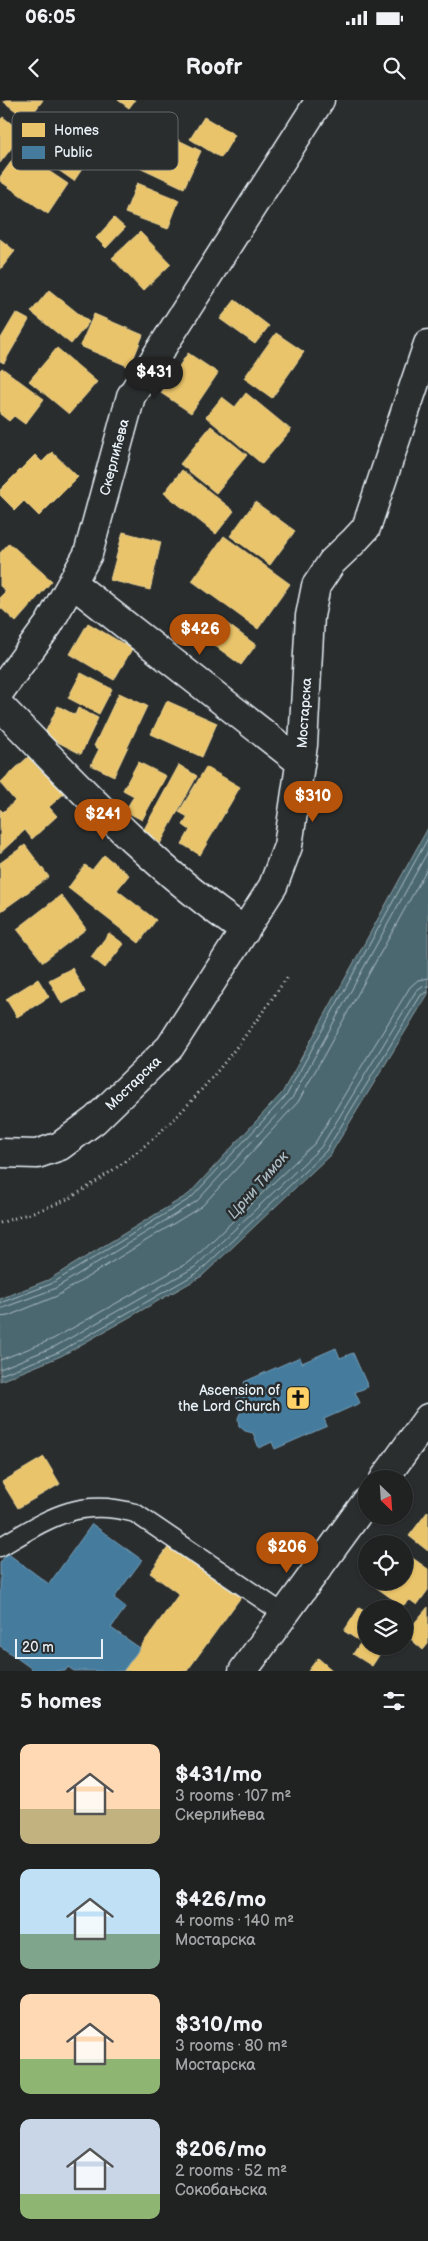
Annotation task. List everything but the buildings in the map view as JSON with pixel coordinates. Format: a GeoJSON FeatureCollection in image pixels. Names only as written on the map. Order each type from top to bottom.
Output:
{"type":"FeatureCollection","features":[{"type":"Feature","properties":{"kind":"street","name":"Скерлићева"},"geometry":{"type":"LineString","coordinates":[[0,691],[50,624],[88,554],[131,396],[320,100]]}},
{"type":"Feature","properties":{"kind":"street","name":"Мостарска"},"geometry":{"type":"LineString","coordinates":[[0,1153],[37,1154],[60,1146],[95,1120],[170,1047],[273,886],[288,846],[300,762],[310,616],[316,586],[332,562],[366,528],[428,344]]}},
{"type":"Feature","properties":{"kind":"street"},"geometry":{"type":"LineString","coordinates":[[72,583],[300,762]]}},
{"type":"Feature","properties":{"kind":"street"},"geometry":{"type":"LineString","coordinates":[[0,706],[109,818],[208,906],[244,931]]}},
{"type":"Feature","properties":{"kind":"street"},"geometry":{"type":"LineString","coordinates":[[390,1470],[428,1418]]}},
{"type":"Feature","properties":{"kind":"street"},"geometry":{"type":"LineString","coordinates":[[243,1671],[358,1513]]}},
{"type":"Feature","properties":{"kind":"lane"},"geometry":{"type":"LineString","coordinates":[[0,1547],[53,1516],[88,1507],[114,1507],[135,1513],[284,1614]]}},
{"type":"Feature","properties":{"kind":"path"},"geometry":{"type":"LineString","coordinates":[[0,1223],[62,1202],[88,1187],[131,1157],[192,1102],[243,1041],[288,976]]}},
{"type":"Feature","properties":{"kind":"water","name":"Црни Тимок"},"geometry":{"type":"Polygon","coordinates":[[[428,828],[428,994],[330,1155],[202,1276],[61,1356],[0,1381],[0,1299],[48,1280],[189,1194],[282,1093],[428,828]]]}},
{"type":"Feature","properties":{"kind":"place","name":"Ascension of the Lord Church"},"geometry":{"type":"Point","coordinates":[298,1398]}}]}
